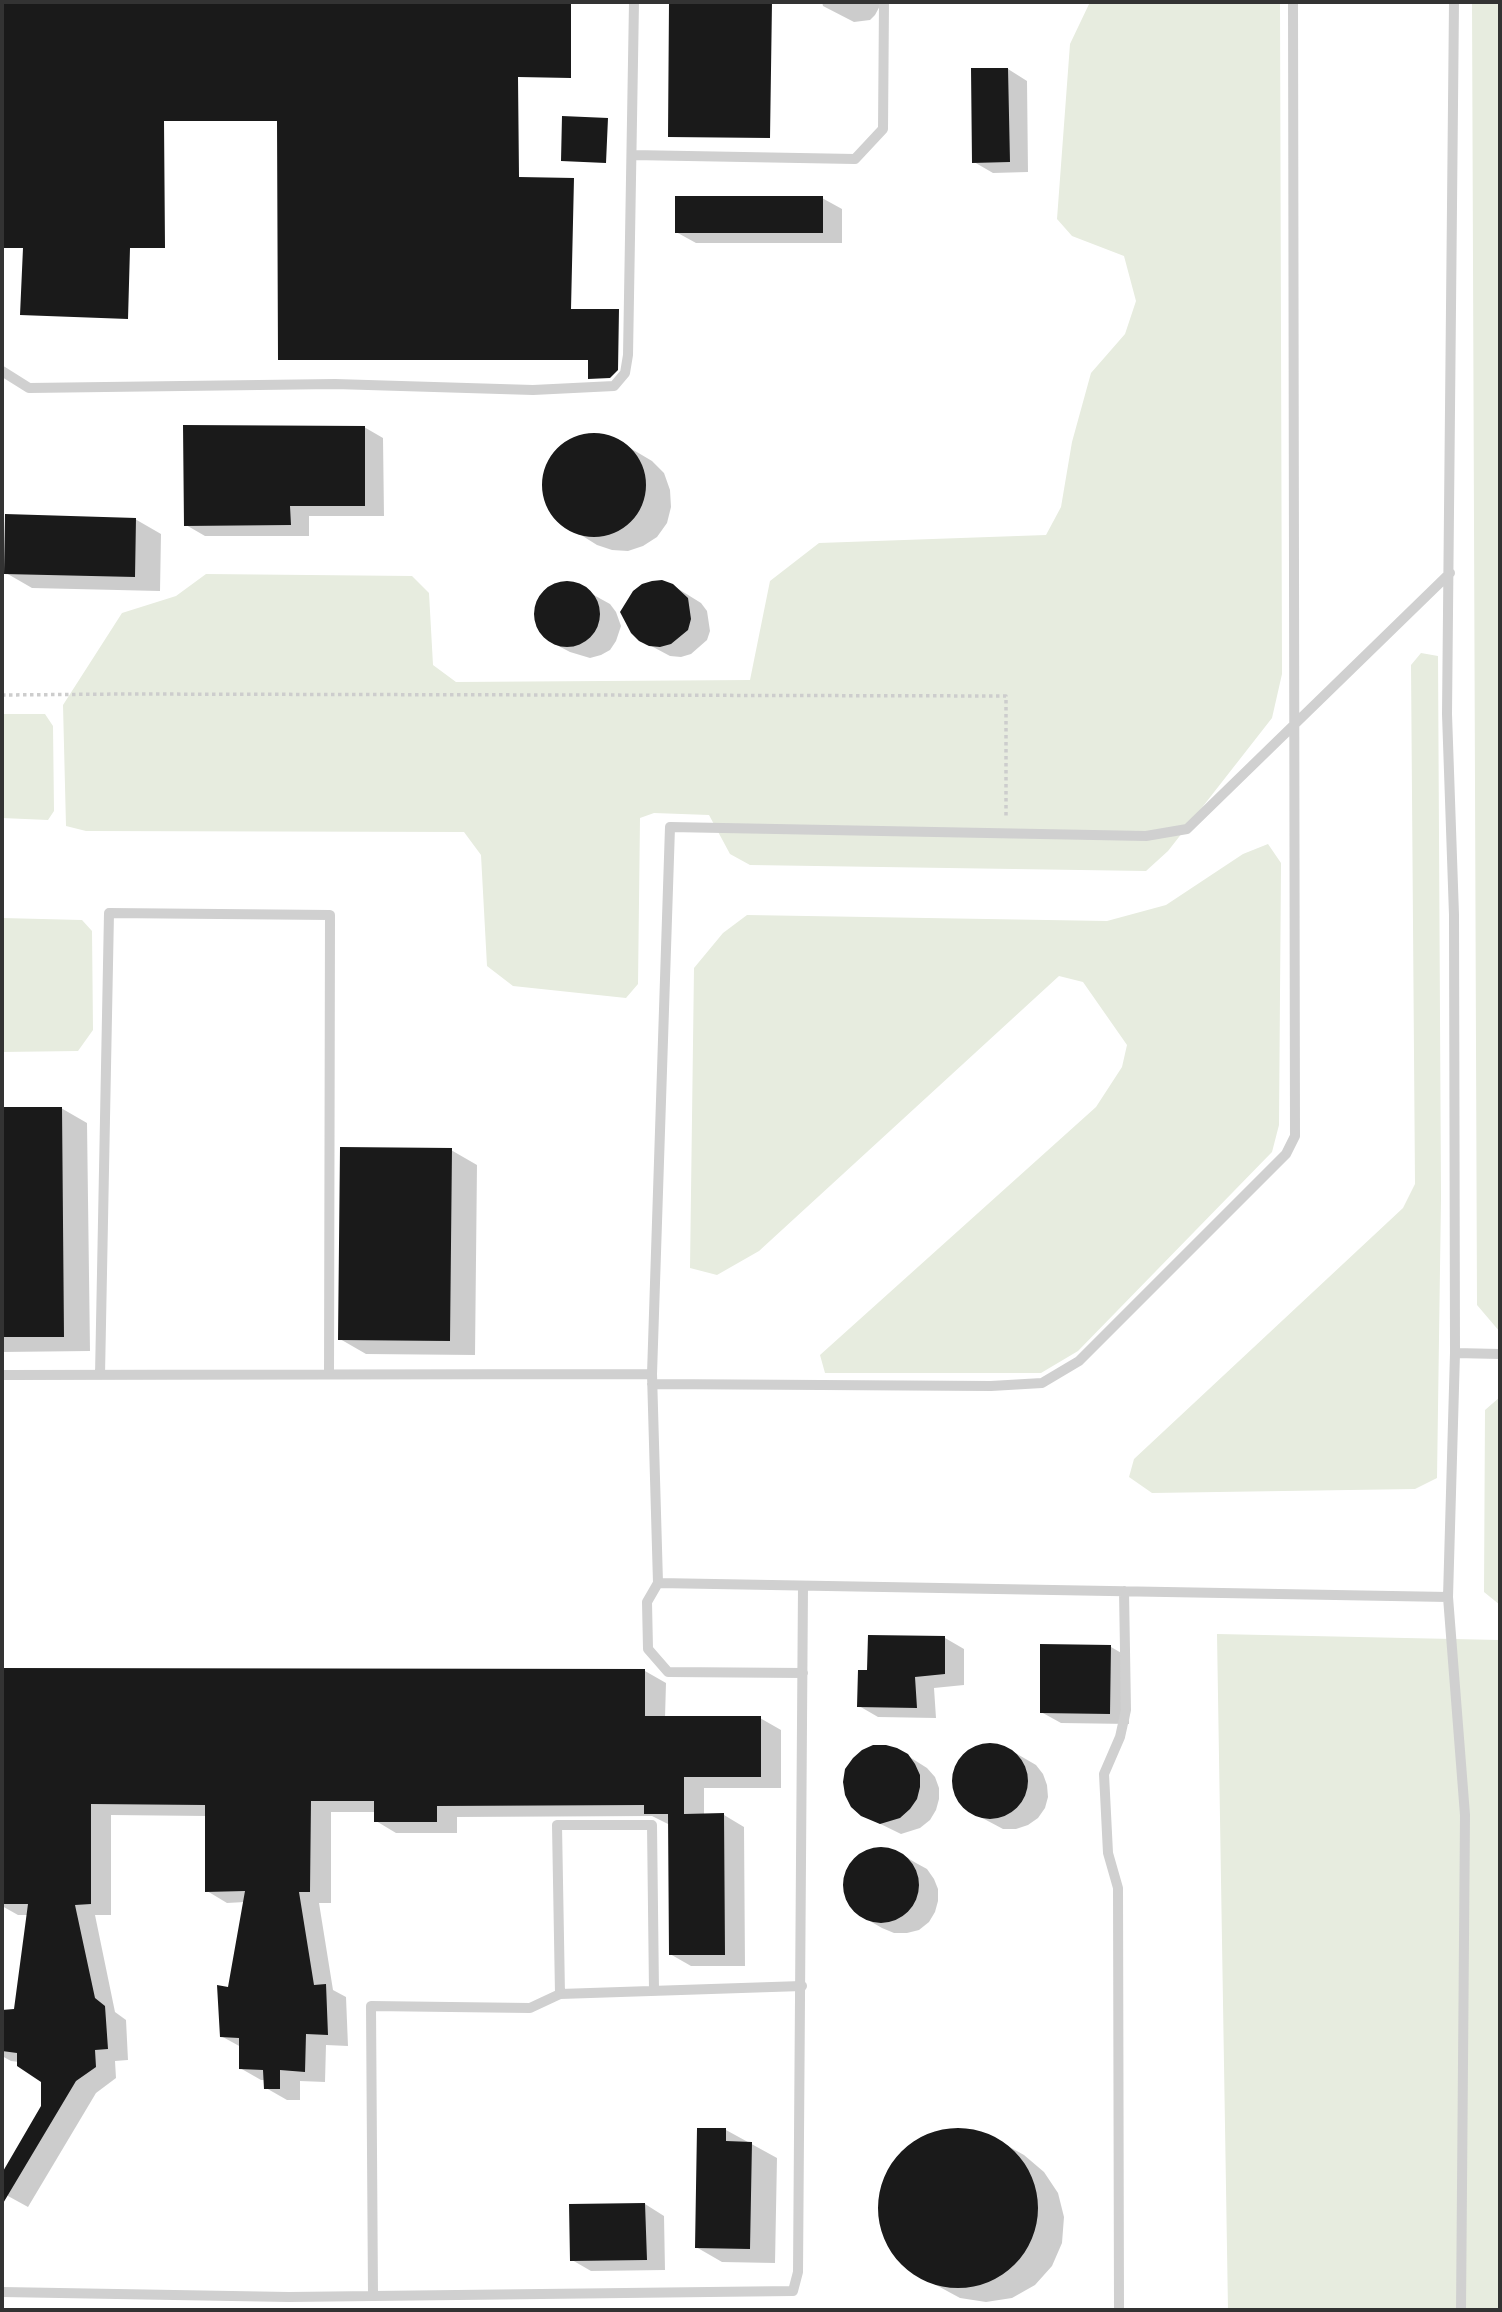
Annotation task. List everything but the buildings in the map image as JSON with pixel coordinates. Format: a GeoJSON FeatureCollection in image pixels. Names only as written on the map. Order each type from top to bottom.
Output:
{"type":"FeatureCollection","features":[{"type":"Feature","properties":{"kind":"lane"},"geometry":{"type":"LineString","coordinates":[[2,371],[29,388],[335,384],[533,390],[614,386],[625,373],[628,355],[634,2]]}},
{"type":"Feature","properties":{"kind":"lane"},"geometry":{"type":"LineString","coordinates":[[632,155],[855,159],[883,129],[884,2]]}},
{"type":"Feature","properties":{"kind":"lane"},"geometry":{"type":"LineString","coordinates":[[2,1375],[329,1374],[991,1386],[1042,1383],[1079,1361],[1286,1154],[1295,1136],[1293,2]]}},
{"type":"Feature","properties":{"kind":"lane"},"geometry":{"type":"LineString","coordinates":[[1454,2],[1447,713],[1454,915],[1455,1353],[1448,1597],[1465,1815],[1461,2310]]}},
{"type":"Feature","properties":{"kind":"lane"},"geometry":{"type":"LineString","coordinates":[[803,1673],[668,1672],[648,1649],[647,1602],[658,1583],[652,1379],[670,827],[1146,836],[1187,830],[1450,573]]}},
{"type":"Feature","properties":{"kind":"lane"},"geometry":{"type":"LineString","coordinates":[[100,1375],[109,913],[330,915],[329,1374]]}},
{"type":"Feature","properties":{"kind":"lane"},"geometry":{"type":"LineString","coordinates":[[1455,1353],[1500,1354]]}},
{"type":"Feature","properties":{"kind":"lane"},"geometry":{"type":"LineString","coordinates":[[658,1583],[1448,1597]]}},
{"type":"Feature","properties":{"kind":"lane"},"geometry":{"type":"LineString","coordinates":[[2,2292],[283,2297],[793,2291],[797,2272],[802,1986],[803,1586]]}},
{"type":"Feature","properties":{"kind":"lane"},"geometry":{"type":"LineString","coordinates":[[1119,2310],[1118,1888],[1108,1853],[1104,1773],[1120,1737],[1126,1710],[1124,1591]]}},
{"type":"Feature","properties":{"kind":"lane"},"geometry":{"type":"LineString","coordinates":[[560,1994],[558,1825],[652,1825],[654,1991]]}},
{"type":"Feature","properties":{"kind":"lane"},"geometry":{"type":"LineString","coordinates":[[373,2296],[371,2006],[530,2008],[560,1994],[802,1986]]}},
{"type":"Feature","properties":{"kind":"lane"},"geometry":{"type":"LineString","coordinates":[[283,2297],[283,2310]]}},
{"type":"Feature","properties":{"kind":"path"},"geometry":{"type":"LineString","coordinates":[[2,695],[1006,696],[1006,833]]}},
{"type":"Feature","properties":{"kind":"shaded area"},"geometry":{"type":"Polygon","coordinates":[[[1090,2],[1280,2],[1282,674],[1272,718],[1168,851],[1146,871],[750,865],[730,854],[709,815],[654,813],[640,818],[638,984],[626,998],[513,986],[487,966],[481,855],[464,832],[86,831],[66,826],[63,705],[122,613],[176,596],[206,574],[412,576],[429,593],[433,665],[456,682],[750,680],[770,581],[819,543],[1046,535],[1061,507],[1072,442],[1091,373],[1125,334],[1136,301],[1124,256],[1072,236],[1057,219],[1070,44],[1090,2]]]}},
{"type":"Feature","properties":{"kind":"shaded area"},"geometry":{"type":"Polygon","coordinates":[[[1472,2],[1500,2],[1500,1332],[1477,1305],[1472,2]]]}},
{"type":"Feature","properties":{"kind":"shaded area"},"geometry":{"type":"Polygon","coordinates":[[[1421,653],[1438,656],[1441,1198],[1437,1478],[1415,1489],[1152,1493],[1129,1477],[1134,1459],[1403,1208],[1415,1184],[1411,665],[1421,653]]]}},
{"type":"Feature","properties":{"kind":"shaded area"},"geometry":{"type":"Polygon","coordinates":[[[2,714],[45,714],[53,726],[54,811],[48,820],[2,818],[2,714]]]}},
{"type":"Feature","properties":{"kind":"shaded area"},"geometry":{"type":"Polygon","coordinates":[[[1268,844],[1281,863],[1279,1125],[1272,1152],[1078,1351],[1041,1373],[825,1373],[820,1355],[1096,1107],[1122,1067],[1127,1045],[1083,982],[1059,976],[759,1251],[717,1275],[690,1268],[694,968],[723,933],[747,915],[1107,921],[1166,905],[1243,854],[1268,844]]]}},
{"type":"Feature","properties":{"kind":"shaded area"},"geometry":{"type":"Polygon","coordinates":[[[2,918],[82,920],[92,931],[93,1030],[78,1051],[2,1052],[2,918]]]}},
{"type":"Feature","properties":{"kind":"shaded area"},"geometry":{"type":"Polygon","coordinates":[[[1500,1397],[1500,1605],[1484,1592],[1485,1410],[1500,1397]]]}},
{"type":"Feature","properties":{"kind":"shaded area"},"geometry":{"type":"Polygon","coordinates":[[[1217,1634],[1500,1640],[1500,2310],[1228,2310],[1217,1634]]]}}]}
